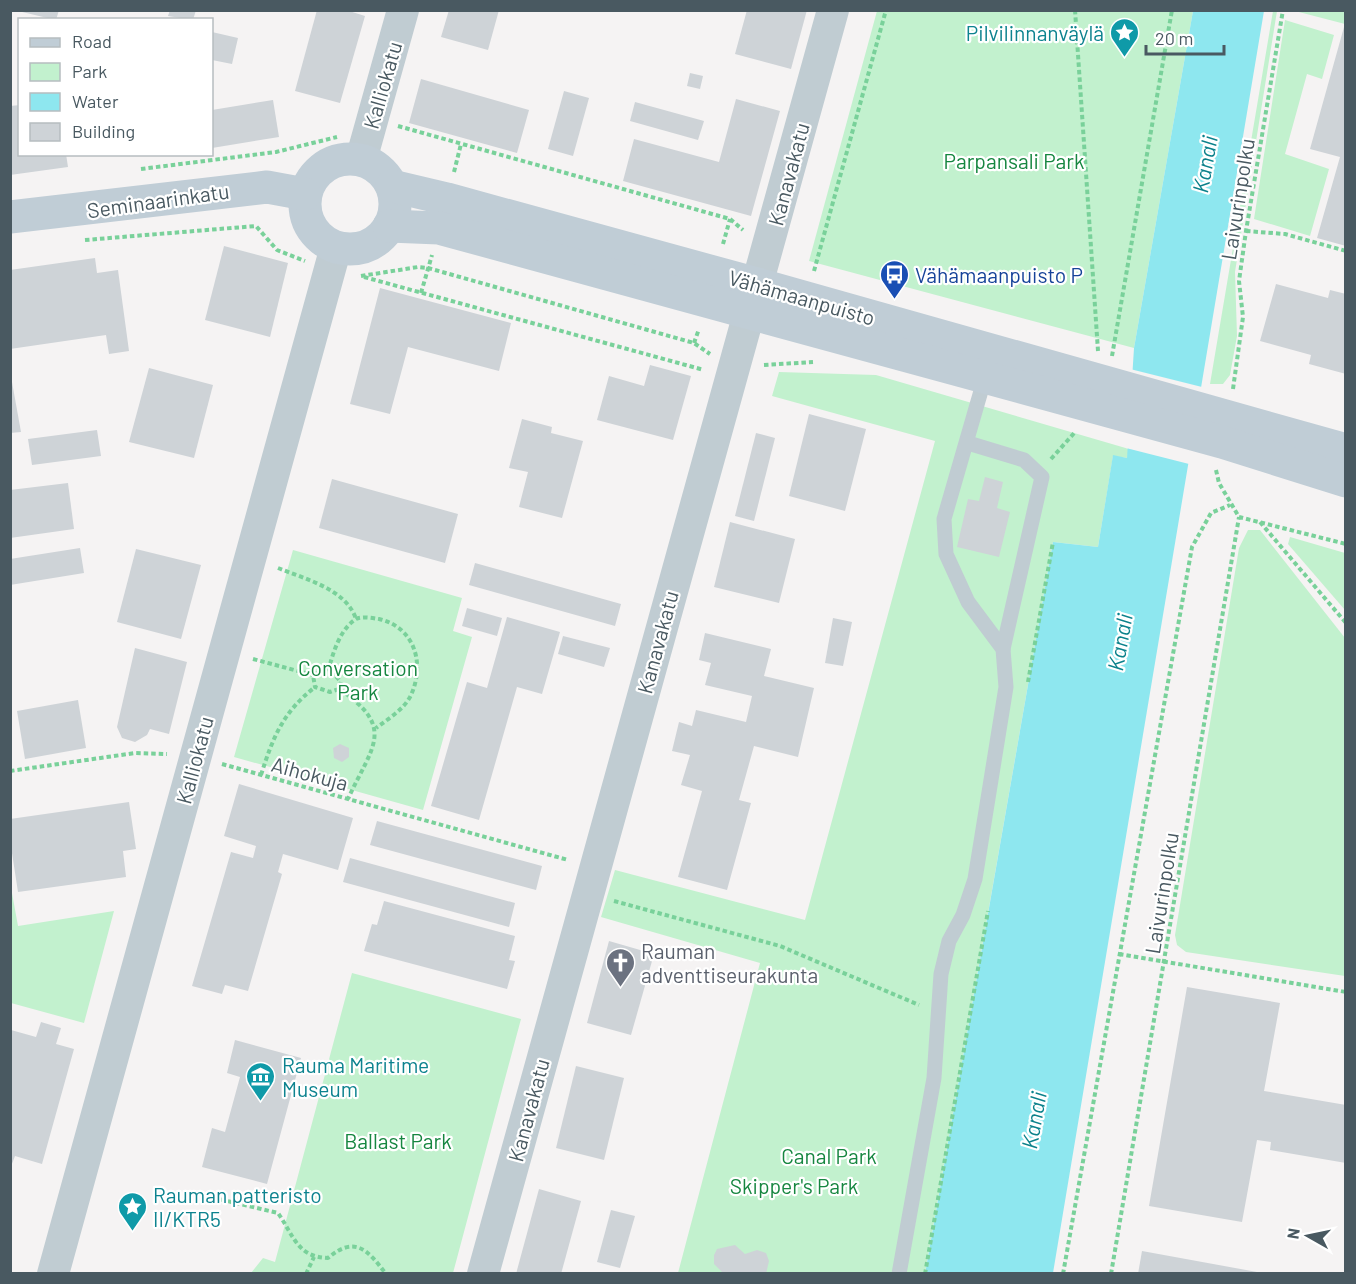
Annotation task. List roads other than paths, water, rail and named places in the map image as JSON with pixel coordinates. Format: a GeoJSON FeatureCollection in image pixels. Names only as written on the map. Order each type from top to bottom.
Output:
{"type":"FeatureCollection","features":[{"type":"Feature","properties":{"kind":"main road"},"geometry":{"type":"LineString","coordinates":[[345,158],[361,160],[376,167],[392,186],[395,207],[389,226],[383,235],[366,246],[333,257],[310,227],[304,211],[305,194],[311,179],[322,167],[345,158]]}},
{"type":"Feature","properties":{"kind":"main road","name":"Vähämaanpuisto"},"geometry":{"type":"LineString","coordinates":[[392,186],[447,199],[986,377],[1117,388]]}},
{"type":"Feature","properties":{"kind":"main road","name":"Seminaarinkatu"},"geometry":{"type":"LineString","coordinates":[[10,217],[267,187],[305,194]]}},
{"type":"Feature","properties":{"kind":"main road","name":"Vähämaanpuisto"},"geometry":{"type":"LineString","coordinates":[[389,226],[439,228],[752,298],[1216,414]]}},
{"type":"Feature","properties":{"kind":"main road"},"geometry":{"type":"LineString","coordinates":[[1216,414],[1346,450]]}},
{"type":"Feature","properties":{"kind":"main road"},"geometry":{"type":"LineString","coordinates":[[1216,414],[1346,481]]}},
{"type":"Feature","properties":{"kind":"street","name":"Kalliokatu"},"geometry":{"type":"LineString","coordinates":[[361,160],[386,123],[403,10]]}},
{"type":"Feature","properties":{"kind":"street","name":"Kanavakatu"},"geometry":{"type":"LineString","coordinates":[[483,1274],[833,10]]}},
{"type":"Feature","properties":{"kind":"street","name":"Kalliokatu"},"geometry":{"type":"LineString","coordinates":[[53,1274],[333,257]]}},
{"type":"Feature","properties":{"kind":"lane"},"geometry":{"type":"LineString","coordinates":[[986,377],[944,519],[946,554],[968,602],[1003,649]]}},
{"type":"Feature","properties":{"kind":"lane"},"geometry":{"type":"LineString","coordinates":[[899,1274],[934,1078],[936,1012],[941,974],[949,941],[963,915],[975,879],[1006,687],[1003,649],[1042,477],[1024,460],[968,443]]}},
{"type":"Feature","properties":{"kind":"water","name":"Kanali"},"geometry":{"type":"Polygon","coordinates":[[[1193,11],[1264,11],[1053,1273],[925,1274],[1053,542],[1098,547],[1113,455],[1127,458],[1134,348],[1193,11]]]}},
{"type":"Feature","properties":{"kind":"place","name":"Pilvilinnanväylä"},"geometry":{"type":"Point","coordinates":[1125,58]}},
{"type":"Feature","properties":{"kind":"place","name":"Vähämaanpuisto P"},"geometry":{"type":"Point","coordinates":[894,300]}},
{"type":"Feature","properties":{"kind":"place","name":"Rauman adventtiseurakunta"},"geometry":{"type":"Point","coordinates":[620,988]}},
{"type":"Feature","properties":{"kind":"place","name":"Rauma Maritime Museum"},"geometry":{"type":"Point","coordinates":[261,1102]}},
{"type":"Feature","properties":{"kind":"place","name":"Rauman patteristo II/KTR5"},"geometry":{"type":"Point","coordinates":[132,1232]}},
{"type":"Feature","properties":{"kind":"park label","name":"Parpansali Park"},"geometry":{"type":"Point","coordinates":[1014,160]}},
{"type":"Feature","properties":{"kind":"park label","name":"Conversation Park"},"geometry":{"type":"Point","coordinates":[358,679]}},
{"type":"Feature","properties":{"kind":"park label","name":"Ballast Park"},"geometry":{"type":"Point","coordinates":[398,1140]}},
{"type":"Feature","properties":{"kind":"park label","name":"Canal Park"},"geometry":{"type":"Point","coordinates":[829,1155]}},
{"type":"Feature","properties":{"kind":"park label","name":"Skipper's Park"},"geometry":{"type":"Point","coordinates":[794,1185]}}]}
